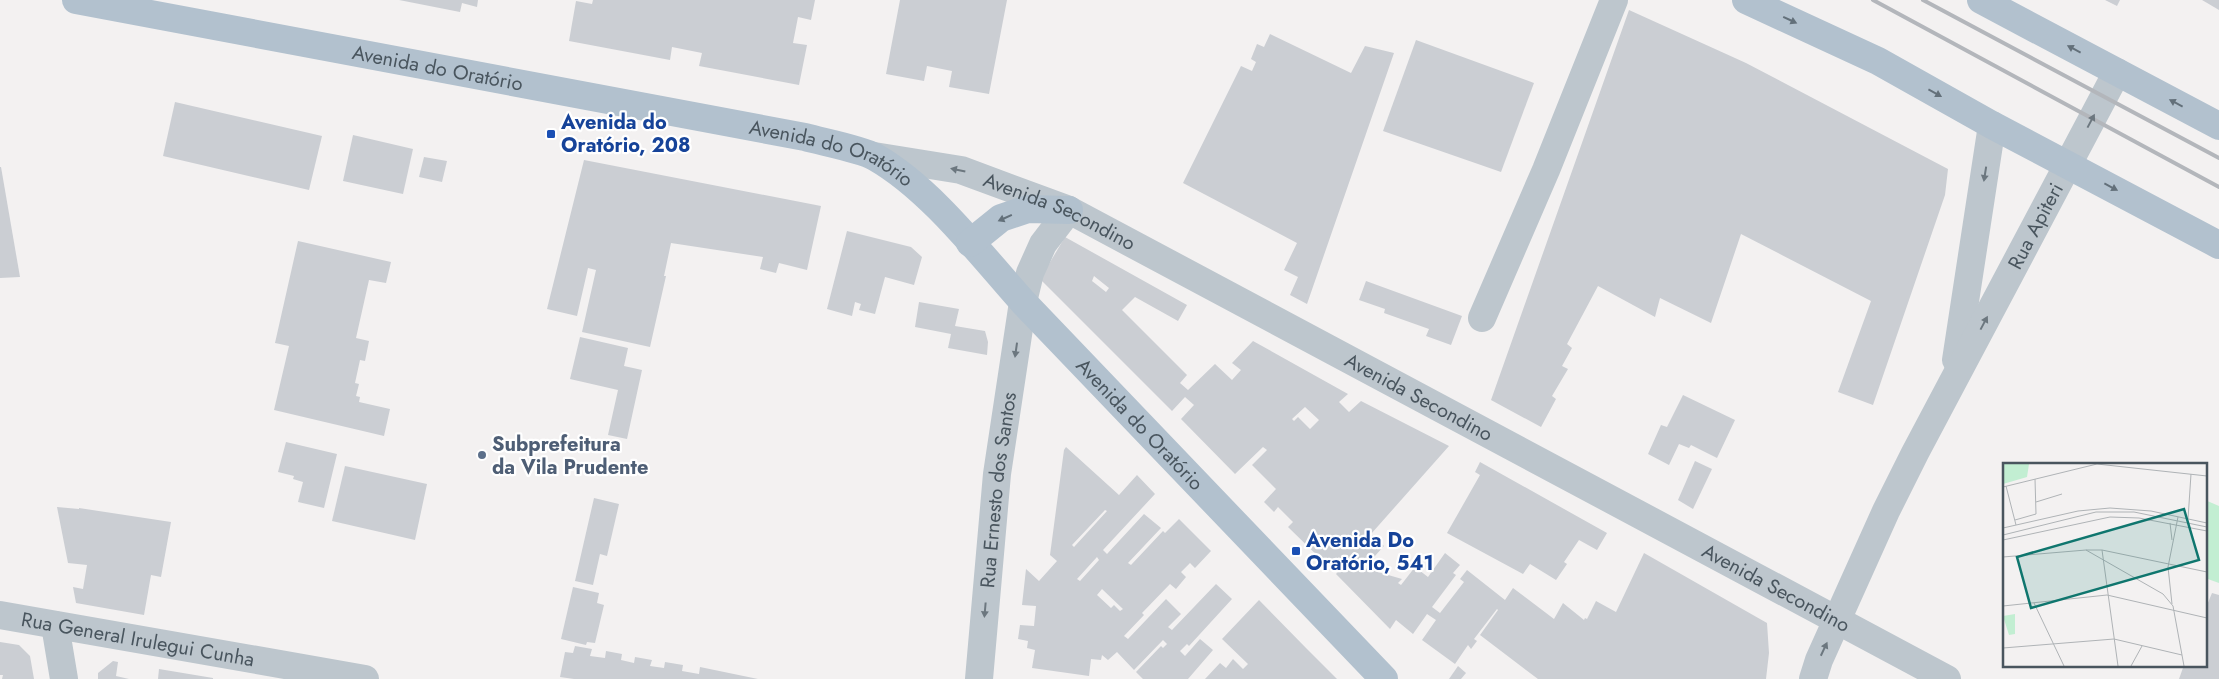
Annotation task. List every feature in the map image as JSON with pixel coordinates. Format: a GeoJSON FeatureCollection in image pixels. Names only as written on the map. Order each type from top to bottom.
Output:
{"type":"FeatureCollection","features":[{"type":"Feature","properties":{"kind":"main road","name":"Avenida do Oratório"},"geometry":{"type":"LineString","coordinates":[[76,0],[805,136],[874,156],[917,187],[1023,302],[1384,679]]}},
{"type":"Feature","properties":{"kind":"main road"},"geometry":{"type":"LineString","coordinates":[[1746,0],[1878,61],[1992,125],[2219,245]]}},
{"type":"Feature","properties":{"kind":"main road"},"geometry":{"type":"LineString","coordinates":[[1981,0],[2219,126]]}},
{"type":"Feature","properties":{"kind":"main road"},"geometry":{"type":"LineString","coordinates":[[970,243],[1001,218],[1028,209],[1069,210]]}},
{"type":"Feature","properties":{"kind":"street"},"geometry":{"type":"LineString","coordinates":[[1482,318],[1546,170],[1614,0]]}},
{"type":"Feature","properties":{"kind":"street","name":"Rua Apiteri"},"geometry":{"type":"LineString","coordinates":[[1813,679],[1886,511],[2117,72]]}},
{"type":"Feature","properties":{"kind":"street","name":"Rua Apiteri"},"geometry":{"type":"LineString","coordinates":[[1953,381],[1992,125]]}},
{"type":"Feature","properties":{"kind":"street","name":"Avenida Secondino"},"geometry":{"type":"LineString","coordinates":[[874,156],[962,170],[1069,210],[1948,679]]}},
{"type":"Feature","properties":{"kind":"street","name":"Rua Ernesto dos Santos"},"geometry":{"type":"LineString","coordinates":[[978,679],[997,474],[1023,302],[1030,273],[1043,244],[1069,210]]}},
{"type":"Feature","properties":{"kind":"street","name":"Rua General Irulegui Cunha"},"geometry":{"type":"LineString","coordinates":[[0,615],[365,679]]}},
{"type":"Feature","properties":{"kind":"street"},"geometry":{"type":"LineString","coordinates":[[55,624],[64,679]]}},
{"type":"Feature","properties":{"kind":"green space"},"geometry":{"type":"Polygon","coordinates":[[[2206,500],[2219,506],[2219,583],[2206,578],[2206,500]]]}},
{"type":"Feature","properties":{"kind":"building"},"geometry":{"type":"Polygon","coordinates":[[[399,0],[478,0],[477,7],[462,3],[460,12],[399,0]]]}},
{"type":"Feature","properties":{"kind":"building"},"geometry":{"type":"Polygon","coordinates":[[[593,0],[815,0],[811,20],[798,17],[793,43],[807,45],[799,85],[699,66],[702,53],[672,47],[670,60],[569,41],[576,1],[592,4],[593,0]]]}},
{"type":"Feature","properties":{"kind":"building"},"geometry":{"type":"Polygon","coordinates":[[[900,0],[1007,0],[989,94],[949,87],[952,71],[927,66],[924,81],[886,74],[900,0]]]}},
{"type":"Feature","properties":{"kind":"building"},"geometry":{"type":"Polygon","coordinates":[[[2105,0],[2120,0],[2117,6],[2105,0]]]}},
{"type":"Feature","properties":{"kind":"building"},"geometry":{"type":"Polygon","coordinates":[[[2202,0],[2219,0],[2219,10],[2202,0]]]}},
{"type":"Feature","properties":{"kind":"building"},"geometry":{"type":"Polygon","coordinates":[[[1629,10],[1746,63],[1948,169],[1945,195],[1873,405],[1838,392],[1871,301],[1741,234],[1711,323],[1660,298],[1655,317],[1598,286],[1567,344],[1572,348],[1562,366],[1568,369],[1552,396],[1556,399],[1541,427],[1491,400],[1629,10]]]}},
{"type":"Feature","properties":{"kind":"building"},"geometry":{"type":"Polygon","coordinates":[[[1270,34],[1351,73],[1365,46],[1394,53],[1307,304],[1290,295],[1298,277],[1284,270],[1297,243],[1183,183],[1241,66],[1252,71],[1256,62],[1251,59],[1257,44],[1264,47],[1270,34]]]}},
{"type":"Feature","properties":{"kind":"building"},"geometry":{"type":"Polygon","coordinates":[[[1416,40],[1534,83],[1501,172],[1383,131],[1416,40]]]}},
{"type":"Feature","properties":{"kind":"building"},"geometry":{"type":"Polygon","coordinates":[[[175,102],[322,136],[309,190],[163,156],[175,102]]]}},
{"type":"Feature","properties":{"kind":"building"},"geometry":{"type":"Polygon","coordinates":[[[353,135],[413,149],[403,194],[343,181],[353,135]]]}},
{"type":"Feature","properties":{"kind":"building"},"geometry":{"type":"Polygon","coordinates":[[[424,157],[447,161],[442,182],[419,177],[424,157]]]}},
{"type":"Feature","properties":{"kind":"building"},"geometry":{"type":"Polygon","coordinates":[[[584,160],[821,206],[807,270],[779,263],[776,273],[760,269],[763,257],[671,243],[664,276],[666,276],[650,347],[582,332],[596,270],[588,268],[577,316],[547,309],[584,160]]]}},
{"type":"Feature","properties":{"kind":"building"},"geometry":{"type":"Polygon","coordinates":[[[1,167],[20,277],[0,278],[1,167]]]}},
{"type":"Feature","properties":{"kind":"building"},"geometry":{"type":"Polygon","coordinates":[[[847,231],[911,247],[922,257],[914,285],[885,277],[875,314],[859,310],[861,304],[855,302],[852,316],[827,309],[847,231]]]}},
{"type":"Feature","properties":{"kind":"building"},"geometry":{"type":"Polygon","coordinates":[[[1065,237],[1187,305],[1178,321],[1135,297],[1122,310],[1187,375],[1180,383],[1188,390],[1215,364],[1232,380],[1241,370],[1232,363],[1253,341],[1348,394],[1339,402],[1349,412],[1361,401],[1449,446],[1371,534],[1384,546],[1364,568],[1402,579],[1398,583],[1401,585],[1415,567],[1428,577],[1445,553],[1460,565],[1453,573],[1456,575],[1432,607],[1440,613],[1464,582],[1460,579],[1467,570],[1505,600],[1513,588],[1554,619],[1563,603],[1584,620],[1585,618],[1587,619],[1596,601],[1616,612],[1644,553],[1767,623],[1769,653],[1766,679],[1538,679],[1480,635],[1497,609],[1474,639],[1477,641],[1471,649],[1468,645],[1455,664],[1422,640],[1436,620],[1427,614],[1413,634],[1396,620],[1390,629],[1336,574],[1345,564],[1339,557],[1329,567],[1288,527],[1293,522],[1278,507],[1274,512],[1264,502],[1276,489],[1252,465],[1267,450],[1263,447],[1235,474],[1181,419],[1194,405],[1185,397],[1172,411],[1040,279],[1065,237]],[[1094,276],[1092,281],[1106,292],[1109,288],[1094,276]],[[1305,407],[1292,419],[1294,421],[1298,417],[1310,429],[1319,420],[1305,407]]]}},
{"type":"Feature","properties":{"kind":"building"},"geometry":{"type":"Polygon","coordinates":[[[298,241],[391,262],[386,283],[369,280],[356,338],[369,341],[365,361],[360,360],[355,383],[359,384],[356,396],[360,397],[359,402],[390,409],[384,436],[274,410],[289,346],[275,343],[298,241]]]}},
{"type":"Feature","properties":{"kind":"building"},"geometry":{"type":"Polygon","coordinates":[[[1366,281],[1462,316],[1451,345],[1426,336],[1429,329],[1384,313],[1385,309],[1359,300],[1366,281]]]}},
{"type":"Feature","properties":{"kind":"building"},"geometry":{"type":"Polygon","coordinates":[[[919,302],[959,309],[955,326],[985,331],[988,342],[987,355],[948,348],[951,334],[915,327],[919,302]]]}},
{"type":"Feature","properties":{"kind":"building"},"geometry":{"type":"Polygon","coordinates":[[[580,337],[628,348],[624,366],[642,370],[627,439],[608,435],[618,390],[570,379],[580,337]]]}},
{"type":"Feature","properties":{"kind":"building"},"geometry":{"type":"Polygon","coordinates":[[[1683,395],[1735,420],[1717,458],[1691,445],[1689,448],[1679,444],[1669,465],[1648,454],[1661,425],[1667,427],[1683,395]]]}},
{"type":"Feature","properties":{"kind":"building"},"geometry":{"type":"Polygon","coordinates":[[[286,442],[337,454],[324,508],[298,502],[303,482],[293,479],[294,476],[278,472],[286,442]]]}},
{"type":"Feature","properties":{"kind":"building"},"geometry":{"type":"Polygon","coordinates":[[[1066,447],[1119,495],[1137,475],[1155,494],[1103,550],[1107,554],[1144,514],[1161,528],[1128,563],[1131,565],[1163,531],[1165,533],[1179,519],[1211,551],[1195,568],[1190,563],[1181,572],[1186,577],[1176,589],[1170,584],[1142,613],[1144,615],[1124,636],[1128,639],[1166,599],[1181,614],[1168,627],[1172,630],[1216,584],[1232,599],[1189,646],[1187,644],[1180,651],[1185,656],[1200,639],[1213,650],[1188,679],[1143,679],[1136,672],[1161,646],[1163,648],[1167,644],[1163,640],[1134,670],[1117,652],[1108,660],[1102,655],[1101,660],[1091,659],[1089,676],[1032,668],[1035,650],[1027,648],[1028,641],[1018,639],[1020,625],[1034,626],[1036,606],[1022,605],[1026,569],[1039,581],[1057,561],[1050,555],[1064,450],[1066,447]],[[1105,510],[1072,545],[1074,547],[1107,511],[1105,510]],[[1097,557],[1077,579],[1080,581],[1099,560],[1097,557]],[[1102,589],[1097,595],[1111,608],[1114,605],[1120,611],[1123,609],[1102,589]]]}},
{"type":"Feature","properties":{"kind":"building"},"geometry":{"type":"Polygon","coordinates":[[[1695,461],[1712,469],[1693,509],[1678,500],[1695,461]]]}},
{"type":"Feature","properties":{"kind":"building"},"geometry":{"type":"Polygon","coordinates":[[[1480,462],[1607,533],[1597,550],[1579,540],[1564,562],[1567,564],[1556,580],[1530,564],[1523,574],[1447,533],[1480,475],[1475,472],[1480,462]]]}},
{"type":"Feature","properties":{"kind":"building"},"geometry":{"type":"Polygon","coordinates":[[[345,466],[427,484],[415,540],[332,521],[345,466]]]}},
{"type":"Feature","properties":{"kind":"building"},"geometry":{"type":"Polygon","coordinates":[[[594,498],[619,504],[607,556],[600,554],[593,585],[575,581],[594,498]]]}},
{"type":"Feature","properties":{"kind":"building"},"geometry":{"type":"Polygon","coordinates":[[[57,507],[79,508],[171,522],[161,577],[151,575],[144,615],[76,603],[73,587],[83,589],[87,565],[68,563],[57,507]]]}},
{"type":"Feature","properties":{"kind":"building"},"geometry":{"type":"Polygon","coordinates":[[[573,587],[599,593],[597,603],[604,605],[595,643],[587,642],[586,645],[561,639],[573,587]]]}},
{"type":"Feature","properties":{"kind":"building"},"geometry":{"type":"Polygon","coordinates":[[[2212,593],[2219,595],[2219,679],[2179,679],[2184,666],[2206,666],[2206,608],[2212,593]]]}},
{"type":"Feature","properties":{"kind":"building"},"geometry":{"type":"Polygon","coordinates":[[[1259,600],[1337,679],[1205,679],[1220,663],[1226,668],[1233,659],[1243,669],[1248,664],[1222,639],[1259,600]]]}},
{"type":"Feature","properties":{"kind":"building"},"geometry":{"type":"Polygon","coordinates":[[[0,642],[19,645],[30,656],[34,679],[2,679],[3,675],[0,675],[0,642]]]}},
{"type":"Feature","properties":{"kind":"building"},"geometry":{"type":"Polygon","coordinates":[[[575,646],[592,649],[590,656],[605,658],[606,651],[622,654],[621,660],[634,663],[635,657],[652,660],[650,666],[664,668],[665,662],[683,665],[682,671],[699,674],[700,667],[758,679],[574,679],[560,677],[565,652],[573,653],[575,646]]]}},
{"type":"Feature","properties":{"kind":"building"},"geometry":{"type":"Polygon","coordinates":[[[113,661],[118,662],[116,676],[129,679],[98,679],[98,673],[113,661]]]}},
{"type":"Feature","properties":{"kind":"building"},"geometry":{"type":"Polygon","coordinates":[[[1458,666],[1466,673],[1461,679],[1449,679],[1458,666]]]}},
{"type":"Feature","properties":{"kind":"building"},"geometry":{"type":"Polygon","coordinates":[[[159,669],[213,678],[213,679],[158,679],[159,669]]]}},
{"type":"Feature","properties":{"kind":"railway"},"geometry":{"type":"LineString","coordinates":[[1873,0],[2219,187]]}},
{"type":"Feature","properties":{"kind":"railway"},"geometry":{"type":"LineString","coordinates":[[1923,0],[2219,158]]}},
{"type":"Feature","properties":{"kind":"place","name":"Avenida do Oratório, 208"},"geometry":{"type":"Point","coordinates":[551,134]}},
{"type":"Feature","properties":{"kind":"place","name":"Subprefeitura da Vila Prudente"},"geometry":{"type":"Point","coordinates":[482,455]}},
{"type":"Feature","properties":{"kind":"place","name":"Avenida Do Oratório, 541"},"geometry":{"type":"Point","coordinates":[1296,551]}}]}
